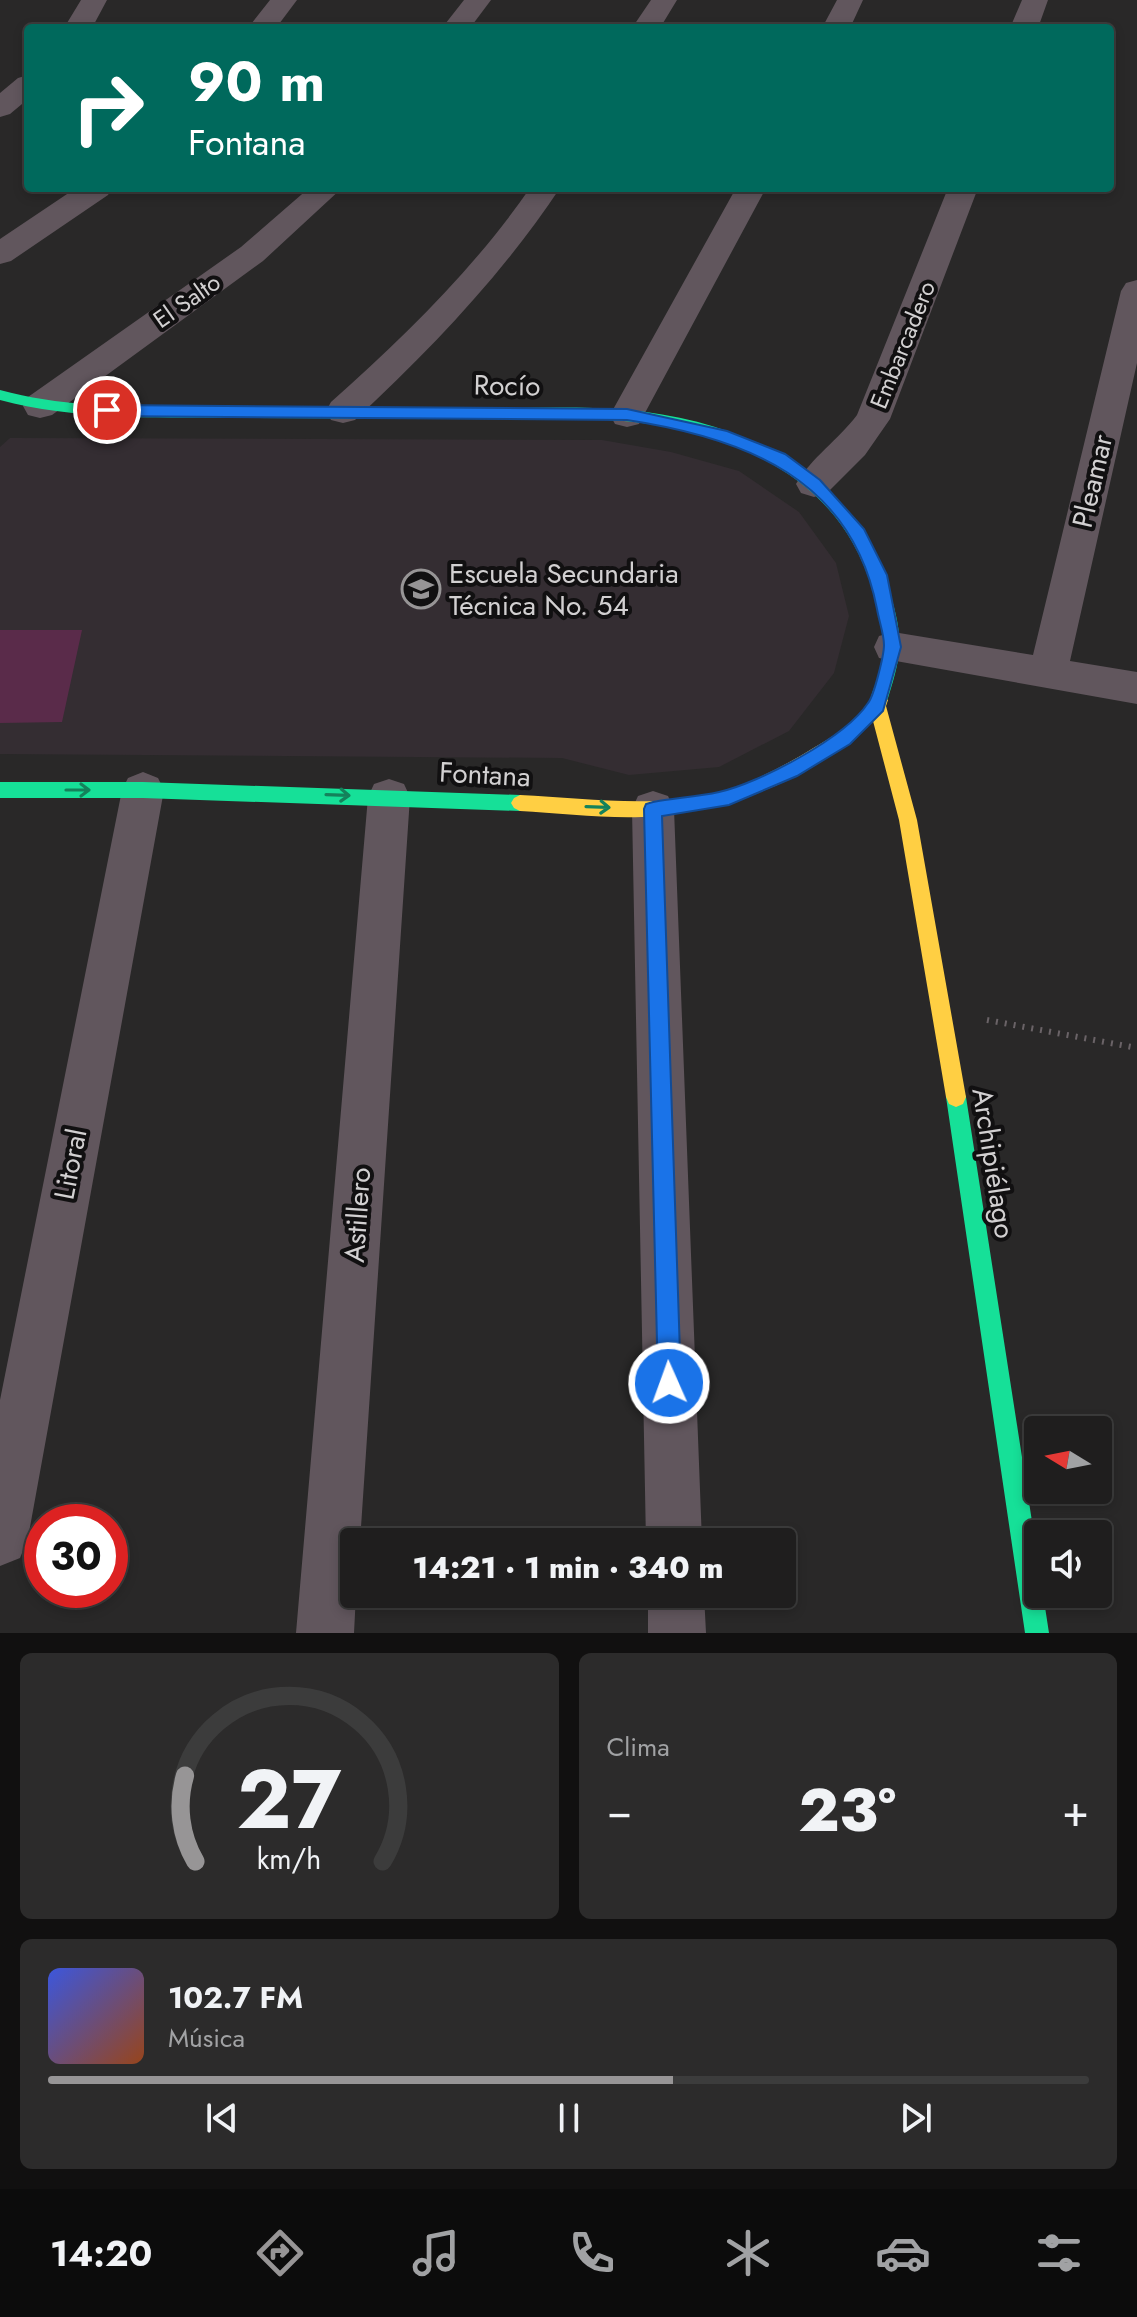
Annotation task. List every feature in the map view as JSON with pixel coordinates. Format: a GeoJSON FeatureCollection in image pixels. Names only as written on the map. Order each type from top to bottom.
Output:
{"type":"FeatureCollection","features":[{"type":"Feature","properties":{"kind":"street"},"geometry":{"type":"LineString","coordinates":[[80,24],[94,0]]}},
{"type":"Feature","properties":{"kind":"street"},"geometry":{"type":"LineString","coordinates":[[265,24],[284,0]]}},
{"type":"Feature","properties":{"kind":"street"},"geometry":{"type":"LineString","coordinates":[[459,24],[478,0]]}},
{"type":"Feature","properties":{"kind":"street"},"geometry":{"type":"LineString","coordinates":[[649,24],[664,0]]}},
{"type":"Feature","properties":{"kind":"street"},"geometry":{"type":"LineString","coordinates":[[838,24],[850,0]]}},
{"type":"Feature","properties":{"kind":"street"},"geometry":{"type":"LineString","coordinates":[[1026,24],[1035,0]]}},
{"type":"Feature","properties":{"kind":"street"},"geometry":{"type":"LineString","coordinates":[[0,108],[24,87]]}},
{"type":"Feature","properties":{"kind":"street"},"geometry":{"type":"LineString","coordinates":[[0,254],[91,192]]}},
{"type":"Feature","properties":{"kind":"street","name":"El Salto"},"geometry":{"type":"LineString","coordinates":[[40,406],[252,254],[322,192]]}},
{"type":"Feature","properties":{"kind":"street"},"geometry":{"type":"LineString","coordinates":[[343,411],[446,314],[483,272],[542,192]]}},
{"type":"Feature","properties":{"kind":"street"},"geometry":{"type":"LineString","coordinates":[[627,415],[749,192]]}},
{"type":"Feature","properties":{"kind":"street","name":"Embarcadero"},"geometry":{"type":"LineString","coordinates":[[814,484],[853,446],[873,419],[961,192]]}},
{"type":"Feature","properties":{"kind":"street","name":"Pleamar"},"geometry":{"type":"LineString","coordinates":[[1048,672],[1137,291]]}},
{"type":"Feature","properties":{"kind":"street","name":"Rocío"},"geometry":{"type":"LineString","coordinates":[[0,395],[40,406],[150,412],[627,415],[674,422],[721,434],[779,458],[814,484],[856,529],[879,575],[893,647]]}},
{"type":"Feature","properties":{"kind":"street"},"geometry":{"type":"LineString","coordinates":[[877,706],[893,647],[1137,688]]}},
{"type":"Feature","properties":{"kind":"street","name":"Fontana"},"geometry":{"type":"LineString","coordinates":[[0,790],[143,790],[389,797],[653,809],[722,799],[790,771],[843,739],[877,706]]}},
{"type":"Feature","properties":{"kind":"street","name":"Archipiélago"},"geometry":{"type":"LineString","coordinates":[[877,706],[908,820],[943,1012],[1037,1633]]}},
{"type":"Feature","properties":{"kind":"street","name":"Litoral"},"geometry":{"type":"LineString","coordinates":[[0,1538],[143,790]]}},
{"type":"Feature","properties":{"kind":"street","name":"Astillero"},"geometry":{"type":"LineString","coordinates":[[325,1633],[389,797]]}},
{"type":"Feature","properties":{"kind":"street"},"geometry":{"type":"LineString","coordinates":[[653,809],[674,1528]]}},
{"type":"Feature","properties":{"kind":"street"},"geometry":{"type":"LineString","coordinates":[[676,1608],[677,1633]]}},
{"type":"Feature","properties":{"kind":"path"},"geometry":{"type":"LineString","coordinates":[[943,1012],[1137,1048]]}},
{"type":"Feature","properties":{"kind":"shaded area","name":"Escuela Secundaria Técnica No. 54"},"geometry":{"type":"Polygon","coordinates":[[[10,438],[602,440],[671,452],[739,471],[799,512],[836,563],[849,616],[834,673],[789,731],[719,767],[629,775],[562,758],[0,754],[0,447],[10,438]]]}},
{"type":"Feature","properties":{"kind":"shaded area"},"geometry":{"type":"Polygon","coordinates":[[[0,630],[82,630],[62,722],[0,723],[0,630]]]}},
{"type":"Feature","properties":{"kind":"traffic: fast"},"geometry":{"type":"LineString","coordinates":[[0,395],[40,406],[150,412],[627,415],[713,433],[753,448],[790,467],[823,492],[850,522],[871,559],[892,636],[891,659],[879,700]]}},
{"type":"Feature","properties":{"kind":"traffic: fast"},"geometry":{"type":"LineString","coordinates":[[0,790],[143,790],[520,803]]}},
{"type":"Feature","properties":{"kind":"traffic: fast"},"geometry":{"type":"LineString","coordinates":[[956,1097],[1037,1633]]}},
{"type":"Feature","properties":{"kind":"traffic: slow"},"geometry":{"type":"LineString","coordinates":[[520,803],[653,809],[722,799],[790,771],[843,739],[877,706],[879,700]]}},
{"type":"Feature","properties":{"kind":"traffic: slow"},"geometry":{"type":"LineString","coordinates":[[877,706],[908,820],[956,1097]]}},
{"type":"Feature","properties":{"kind":"place","name":"Escuela Secundaria Técnica No. 54"},"geometry":{"type":"Point","coordinates":[421,589]}},
{"type":"Feature","properties":{"kind":"route"},"geometry":{"type":"LineString","coordinates":[[107,410],[627,415],[650,418],[721,434],[779,458],[814,484],[856,529],[879,575],[893,647],[877,706],[843,739],[790,771],[722,799],[653,809],[669,1383]]}}]}
